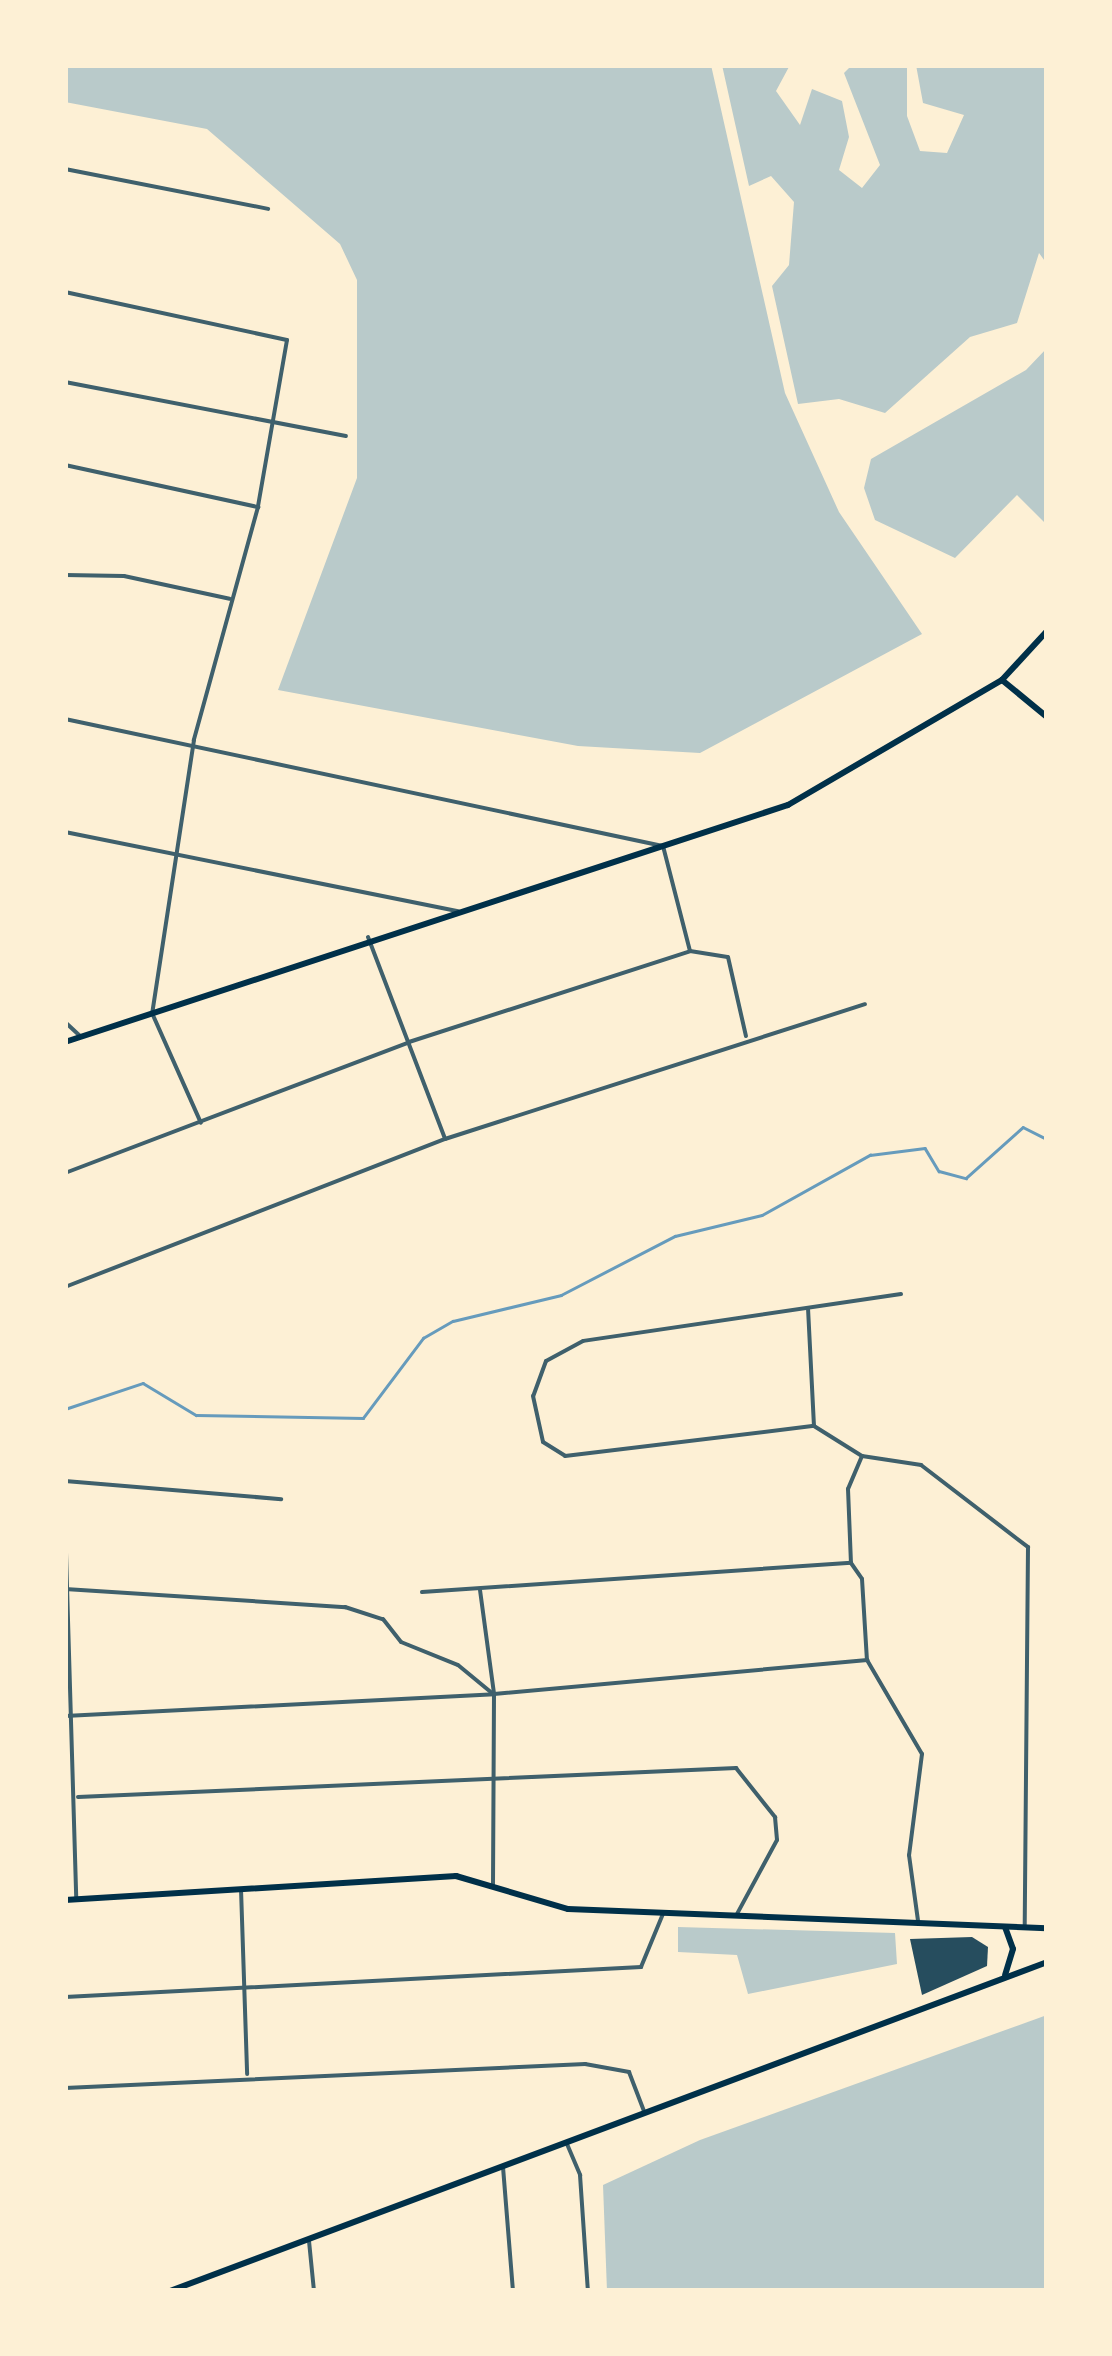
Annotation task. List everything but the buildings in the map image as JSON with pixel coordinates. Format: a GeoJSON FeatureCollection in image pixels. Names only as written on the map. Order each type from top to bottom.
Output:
{"type":"FeatureCollection","features":[{"type":"Feature","properties":{"kind":"main road"},"geometry":{"type":"LineString","coordinates":[[65,1042],[368,937],[462,912],[828,788],[1002,680],[1047,631]]}},
{"type":"Feature","properties":{"kind":"main road"},"geometry":{"type":"LineString","coordinates":[[1002,680],[1047,717]]}},
{"type":"Feature","properties":{"kind":"main road"},"geometry":{"type":"LineString","coordinates":[[65,1900],[456,1876],[568,1909],[918,1926],[1047,1928]]}},
{"type":"Feature","properties":{"kind":"main road"},"geometry":{"type":"LineString","coordinates":[[1004,1926],[1013,1949],[1004,1978]]}},
{"type":"Feature","properties":{"kind":"main road"},"geometry":{"type":"LineString","coordinates":[[170,2291],[1047,1962]]}},
{"type":"Feature","properties":{"kind":"street"},"geometry":{"type":"LineString","coordinates":[[65,169],[268,208]]}},
{"type":"Feature","properties":{"kind":"street"},"geometry":{"type":"LineString","coordinates":[[65,292],[287,340],[258,507],[194,740],[152,1013],[202,1122]]}},
{"type":"Feature","properties":{"kind":"street"},"geometry":{"type":"LineString","coordinates":[[65,382],[272,428],[346,436]]}},
{"type":"Feature","properties":{"kind":"street"},"geometry":{"type":"LineString","coordinates":[[65,465],[258,507]]}},
{"type":"Feature","properties":{"kind":"street"},"geometry":{"type":"LineString","coordinates":[[65,575],[124,576],[230,599]]}},
{"type":"Feature","properties":{"kind":"street"},"geometry":{"type":"LineString","coordinates":[[65,719],[194,740],[212,754],[663,846],[690,951]]}},
{"type":"Feature","properties":{"kind":"street"},"geometry":{"type":"LineString","coordinates":[[65,832],[462,912]]}},
{"type":"Feature","properties":{"kind":"street"},"geometry":{"type":"LineString","coordinates":[[368,937],[445,1139]]}},
{"type":"Feature","properties":{"kind":"street"},"geometry":{"type":"LineString","coordinates":[[65,1173],[408,1042],[690,951],[728,957],[746,1036]]}},
{"type":"Feature","properties":{"kind":"street"},"geometry":{"type":"LineString","coordinates":[[65,1287],[445,1139],[746,1036],[865,1004]]}},
{"type":"Feature","properties":{"kind":"street"},"geometry":{"type":"LineString","coordinates":[[65,1022],[80,1036]]}},
{"type":"Feature","properties":{"kind":"street"},"geometry":{"type":"LineString","coordinates":[[900,1294],[561,1349],[534,1396],[543,1442],[564,1456],[814,1426],[862,1456],[921,1465],[1028,1547],[1025,1927]]}},
{"type":"Feature","properties":{"kind":"street"},"geometry":{"type":"LineString","coordinates":[[808,1308],[814,1426]]}},
{"type":"Feature","properties":{"kind":"street"},"geometry":{"type":"LineString","coordinates":[[862,1456],[848,1490],[851,1563],[862,1580],[867,1660],[922,1754],[909,1855],[918,1926]]}},
{"type":"Feature","properties":{"kind":"street"},"geometry":{"type":"LineString","coordinates":[[65,1481],[281,1499]]}},
{"type":"Feature","properties":{"kind":"street"},"geometry":{"type":"LineString","coordinates":[[65,1519],[78,1797],[76,1899]]}},
{"type":"Feature","properties":{"kind":"street"},"geometry":{"type":"LineString","coordinates":[[422,1592],[851,1563]]}},
{"type":"Feature","properties":{"kind":"street"},"geometry":{"type":"LineString","coordinates":[[480,1588],[494,1694],[490,1778],[492,1884]]}},
{"type":"Feature","properties":{"kind":"street"},"geometry":{"type":"LineString","coordinates":[[66,1589],[344,1607],[383,1619],[401,1642],[458,1665],[494,1694]]}},
{"type":"Feature","properties":{"kind":"street"},"geometry":{"type":"LineString","coordinates":[[65,1716],[494,1694],[867,1660]]}},
{"type":"Feature","properties":{"kind":"street"},"geometry":{"type":"LineString","coordinates":[[78,1797],[736,1768],[775,1817],[777,1840],[736,1917]]}},
{"type":"Feature","properties":{"kind":"street"},"geometry":{"type":"LineString","coordinates":[[241,1889],[247,2074]]}},
{"type":"Feature","properties":{"kind":"street"},"geometry":{"type":"LineString","coordinates":[[65,1997],[641,1967],[664,1914]]}},
{"type":"Feature","properties":{"kind":"street"},"geometry":{"type":"LineString","coordinates":[[65,2088],[247,2074],[585,2064],[630,2072],[644,2110]]}},
{"type":"Feature","properties":{"kind":"street"},"geometry":{"type":"LineString","coordinates":[[566,2141],[580,2174],[588,2291]]}},
{"type":"Feature","properties":{"kind":"street"},"geometry":{"type":"LineString","coordinates":[[503,2166],[513,2291]]}},
{"type":"Feature","properties":{"kind":"street"},"geometry":{"type":"LineString","coordinates":[[309,2239],[314,2291]]}},
{"type":"Feature","properties":{"kind":"shaded area"},"geometry":{"type":"Polygon","coordinates":[[[65,65],[711,65],[785,393],[839,512],[922,634],[700,753],[578,746],[278,690],[357,478],[357,280],[340,244],[207,129],[65,102],[65,65]]]}},
{"type":"Feature","properties":{"kind":"shaded area"},"geometry":{"type":"Polygon","coordinates":[[[722,65],[790,65],[776,91],[800,125],[812,89],[842,101],[849,137],[839,170],[862,188],[880,165],[844,73],[852,65],[907,65],[907,116],[920,151],[947,153],[964,115],[923,103],[916,65],[1047,65],[1047,264],[1039,253],[1017,323],[970,337],[885,413],[839,399],[798,404],[772,286],[789,265],[794,202],[771,176],[749,186],[722,65]]]}},
{"type":"Feature","properties":{"kind":"shaded area"},"geometry":{"type":"Polygon","coordinates":[[[1047,348],[1047,525],[1017,495],[955,558],[875,520],[864,488],[871,459],[1026,370],[1047,348]]]}},
{"type":"Feature","properties":{"kind":"shaded area"},"geometry":{"type":"Polygon","coordinates":[[[678,1927],[895,1933],[897,1964],[748,1994],[737,1955],[678,1952],[678,1927]]]}},
{"type":"Feature","properties":{"kind":"shaded area"},"geometry":{"type":"Polygon","coordinates":[[[1047,2015],[1047,2291],[607,2291],[603,2185],[700,2140],[1047,2015]]]}},
{"type":"Feature","properties":{"kind":"waterway"},"geometry":{"type":"LineString","coordinates":[[65,1409],[143,1383],[196,1415],[363,1418],[423,1338],[453,1321],[561,1295],[675,1236],[762,1215],[870,1155],[925,1148],[939,1171],[966,1178],[1023,1127],[1047,1139]]}}]}
